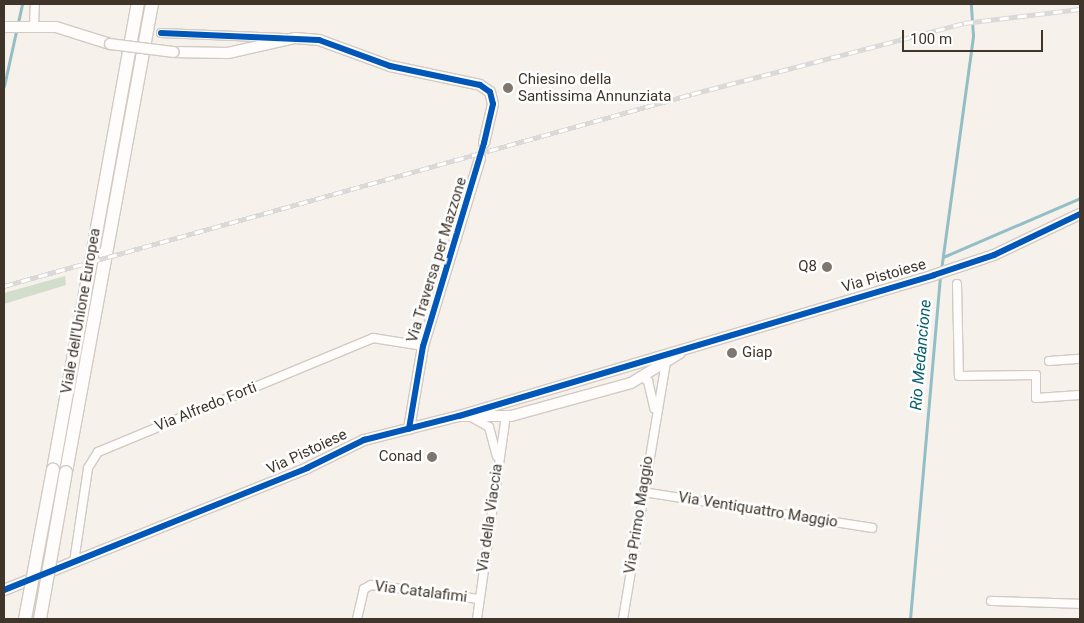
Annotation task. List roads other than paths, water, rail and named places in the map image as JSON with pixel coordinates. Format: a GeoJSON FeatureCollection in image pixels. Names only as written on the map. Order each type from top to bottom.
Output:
{"type":"FeatureCollection","features":[{"type":"Feature","properties":{"kind":"main road","name":"Viale dell'Unione Europea"},"geometry":{"type":"LineString","coordinates":[[26,619],[138,4]]}},
{"type":"Feature","properties":{"kind":"main road","name":"Viale dell'Unione Europea"},"geometry":{"type":"LineString","coordinates":[[40,619],[152,4]]}},
{"type":"Feature","properties":{"kind":"street"},"geometry":{"type":"LineString","coordinates":[[32,27],[35,4]]}},
{"type":"Feature","properties":{"kind":"street"},"geometry":{"type":"LineString","coordinates":[[4,26],[56,27],[110,44],[173,52],[228,53],[295,38]]}},
{"type":"Feature","properties":{"kind":"street"},"geometry":{"type":"LineString","coordinates":[[161,33],[319,40],[390,66],[480,85],[490,92],[493,104],[484,143]]}},
{"type":"Feature","properties":{"kind":"street","name":"Via Traversa per Mazzone"},"geometry":{"type":"LineString","coordinates":[[410,429],[423,346],[480,158]]}},
{"type":"Feature","properties":{"kind":"street","name":"Via Pistoiese"},"geometry":{"type":"LineString","coordinates":[[4,590],[307,468],[364,440],[459,416],[934,275],[994,255],[1080,214]]}},
{"type":"Feature","properties":{"kind":"street"},"geometry":{"type":"LineString","coordinates":[[957,284],[959,376],[1036,375],[1036,398],[1080,395]]}},
{"type":"Feature","properties":{"kind":"street","name":"Via Alfredo Forti"},"geometry":{"type":"LineString","coordinates":[[74,562],[88,468],[98,452],[373,338],[423,346]]}},
{"type":"Feature","properties":{"kind":"street","name":"Via Pistoiese"},"geometry":{"type":"LineString","coordinates":[[459,416],[506,416],[631,383],[689,348]]}},
{"type":"Feature","properties":{"kind":"street"},"geometry":{"type":"LineString","coordinates":[[1049,360],[1080,359]]}},
{"type":"Feature","properties":{"kind":"street","name":"Via Primo Maggio"},"geometry":{"type":"LineString","coordinates":[[623,619],[655,410],[666,363]]}},
{"type":"Feature","properties":{"kind":"street"},"geometry":{"type":"LineString","coordinates":[[629,365],[641,376]]}},
{"type":"Feature","properties":{"kind":"street","name":"Via Primo Maggio"},"geometry":{"type":"LineString","coordinates":[[641,376],[648,381],[655,410]]}},
{"type":"Feature","properties":{"kind":"street"},"geometry":{"type":"LineString","coordinates":[[506,416],[506,406],[515,399]]}},
{"type":"Feature","properties":{"kind":"street"},"geometry":{"type":"LineString","coordinates":[[459,416],[489,427],[498,458]]}},
{"type":"Feature","properties":{"kind":"street","name":"Via della Viaccia"},"geometry":{"type":"LineString","coordinates":[[477,619],[498,458],[506,416]]}},
{"type":"Feature","properties":{"kind":"street","name":"Via Ventiquattro Maggio"},"geometry":{"type":"LineString","coordinates":[[643,492],[872,528]]}},
{"type":"Feature","properties":{"kind":"street","name":"Via Catalafimi"},"geometry":{"type":"LineString","coordinates":[[357,619],[364,589],[370,585],[480,599]]}},
{"type":"Feature","properties":{"kind":"street"},"geometry":{"type":"LineString","coordinates":[[991,601],[1080,604]]}},
{"type":"Feature","properties":{"kind":"waterway"},"geometry":{"type":"LineString","coordinates":[[4,86],[22,4]]}},
{"type":"Feature","properties":{"kind":"waterway","name":"Rio Medancione"},"geometry":{"type":"LineString","coordinates":[[941,270],[973,35],[971,4]]}},
{"type":"Feature","properties":{"kind":"waterway"},"geometry":{"type":"LineString","coordinates":[[943,257],[1080,198]]}},
{"type":"Feature","properties":{"kind":"waterway","name":"Rio Medancione"},"geometry":{"type":"LineString","coordinates":[[910,619],[940,276]]}},
{"type":"Feature","properties":{"kind":"railway"},"geometry":{"type":"LineString","coordinates":[[4,286],[692,94],[964,23],[1080,9]]}},
{"type":"Feature","properties":{"kind":"place","name":"Chiesino della Santissima Annunziata"},"geometry":{"type":"Point","coordinates":[508,88]}},
{"type":"Feature","properties":{"kind":"place","name":"Q8"},"geometry":{"type":"Point","coordinates":[827,267]}},
{"type":"Feature","properties":{"kind":"place","name":"Giap"},"geometry":{"type":"Point","coordinates":[732,353]}},
{"type":"Feature","properties":{"kind":"place","name":"Conad"},"geometry":{"type":"Point","coordinates":[432,457]}}]}
